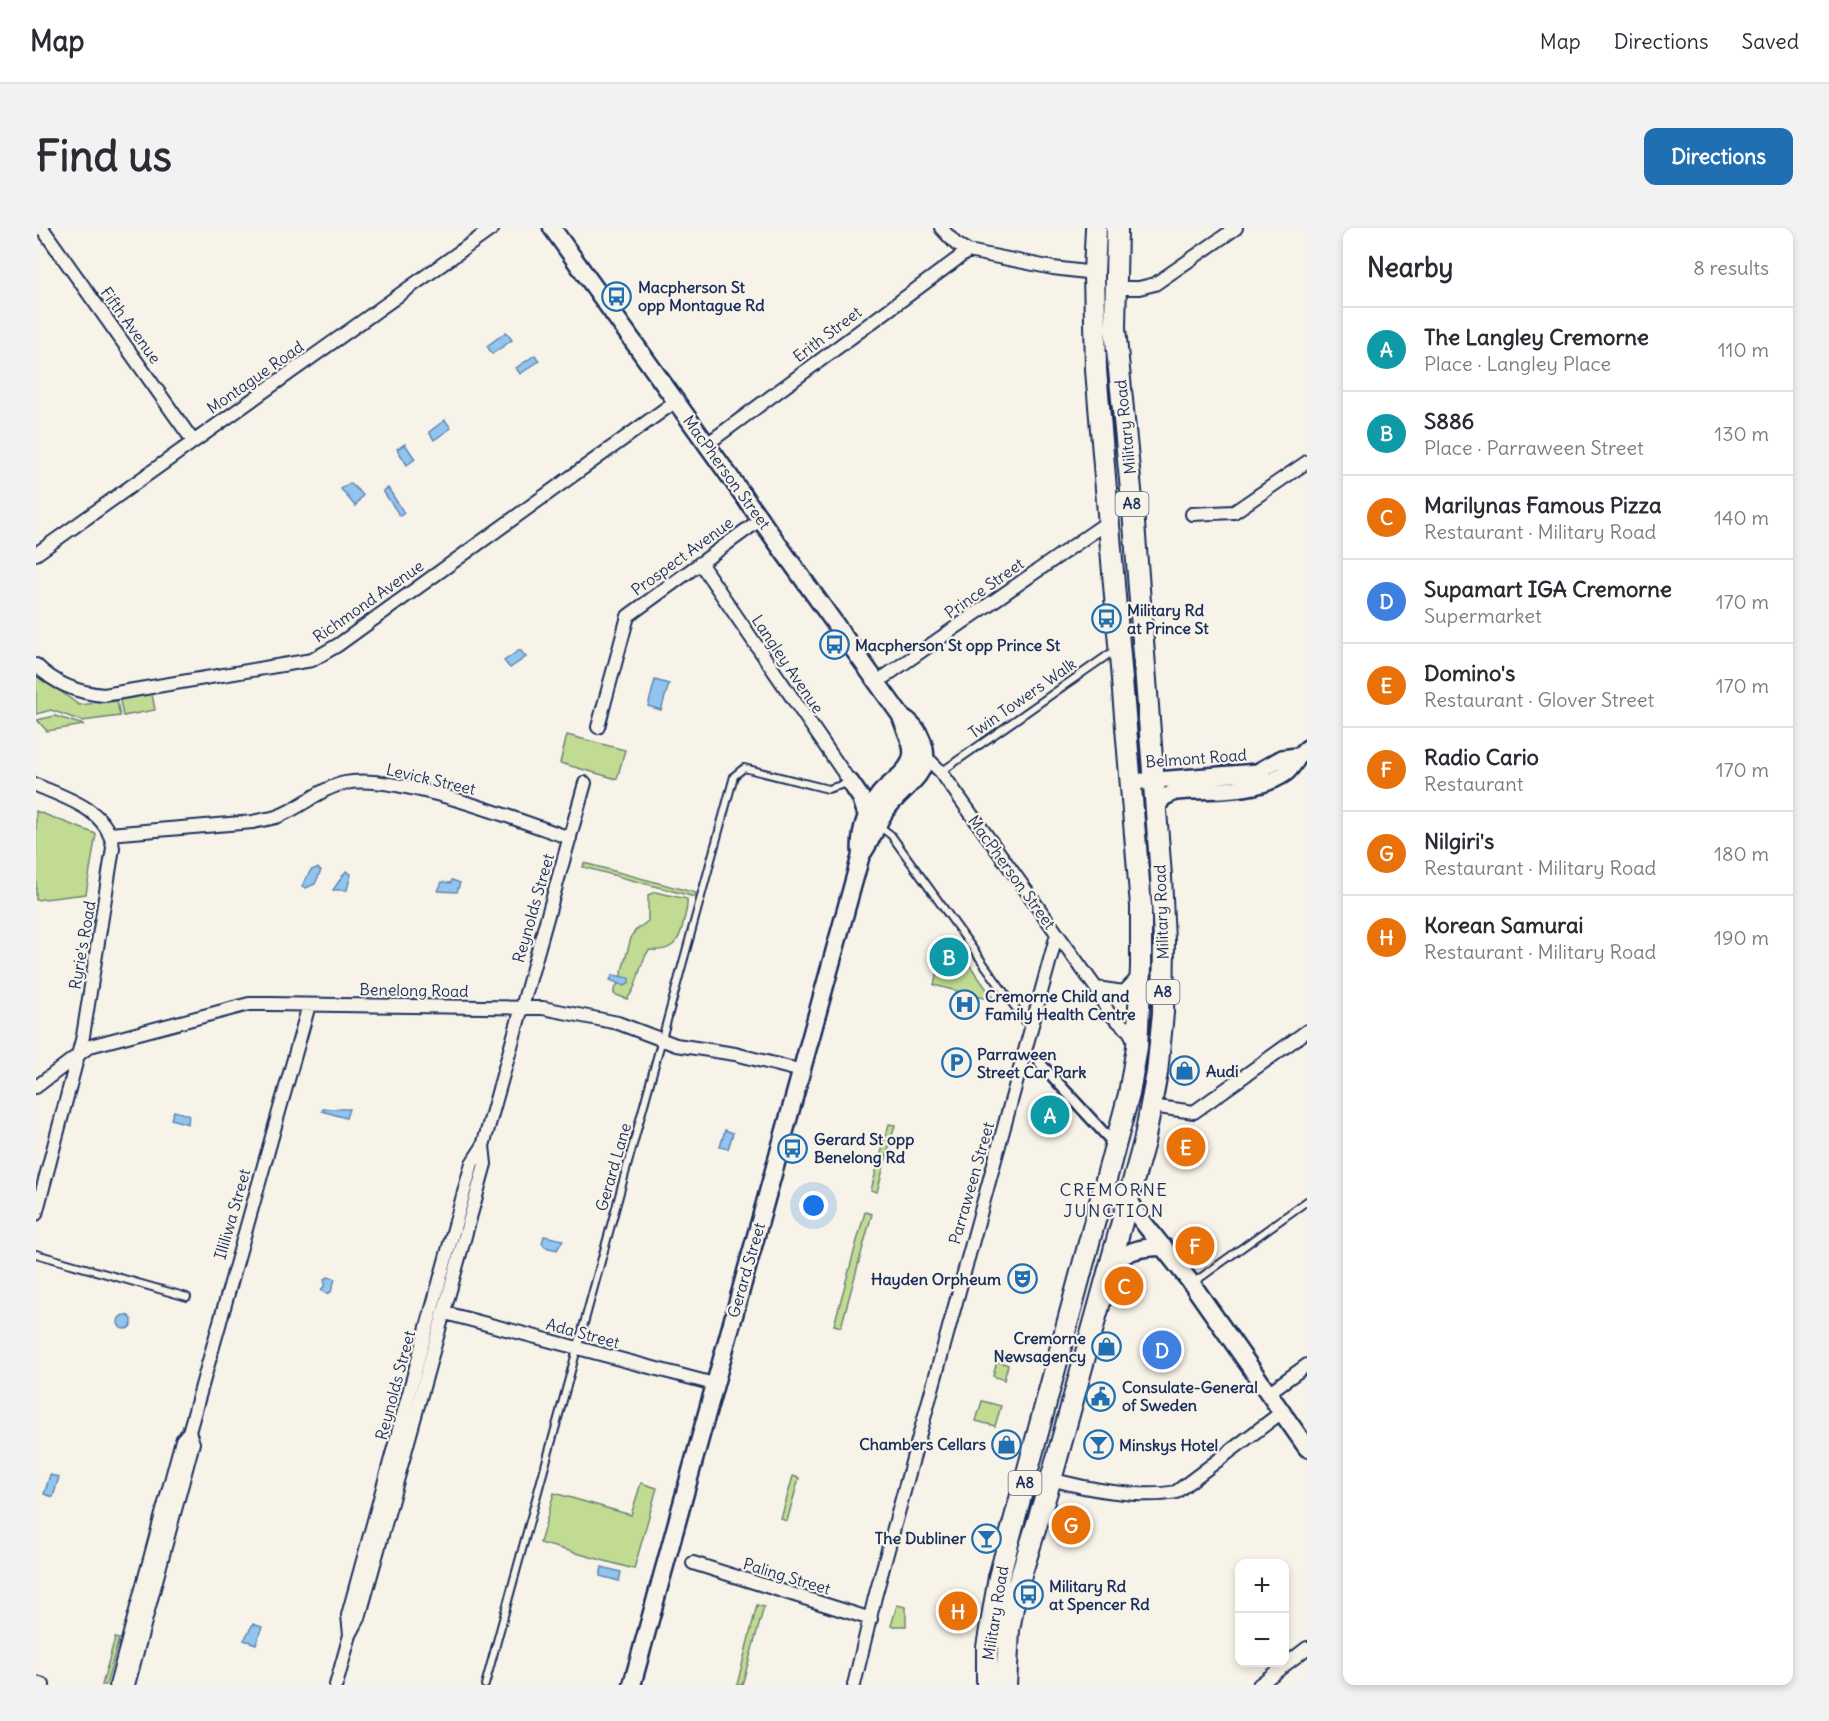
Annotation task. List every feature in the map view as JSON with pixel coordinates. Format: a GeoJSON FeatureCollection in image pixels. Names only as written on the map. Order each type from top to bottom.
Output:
{"type":"FeatureCollection","features":[{"type":"Feature","properties":{"kind":"highway","name":"Military Road"},"geometry":{"type":"LineString","coordinates":[[987,1685],[987,1647],[999,1577],[1117,1147],[1137,1047],[1141,974],[1141,906],[1096,370],[1094,273],[1096,228]]}},
{"type":"Feature","properties":{"kind":"highway","name":"Military Road"},"geometry":{"type":"LineString","coordinates":[[1006,1685],[1009,1630],[1016,1591],[1051,1479],[1144,1142],[1162,1023],[1164,961],[1156,810],[1133,510],[1115,329],[1114,288],[1118,228]]}},
{"type":"Feature","properties":{"kind":"main road","name":"MacPherson Street"},"geometry":{"type":"LineString","coordinates":[[552,228],[901,716]]}},
{"type":"Feature","properties":{"kind":"main road"},"geometry":{"type":"LineString","coordinates":[[901,716],[914,724],[921,735],[924,760]]}},
{"type":"Feature","properties":{"kind":"main road","name":"Gerard Street"},"geometry":{"type":"LineString","coordinates":[[632,1685],[879,795],[902,772],[913,757],[910,740],[901,716]]}},
{"type":"Feature","properties":{"kind":"main road","name":"Gerard Street"},"geometry":{"type":"LineString","coordinates":[[871,823],[918,776],[924,760]]}},
{"type":"Feature","properties":{"kind":"main road"},"geometry":{"type":"LineString","coordinates":[[850,782],[861,798],[871,823]]}},
{"type":"Feature","properties":{"kind":"main road"},"geometry":{"type":"LineString","coordinates":[[1105,1191],[1128,1198],[1139,1217],[1192,1284],[1307,1448]]}},
{"type":"Feature","properties":{"kind":"main road"},"geometry":{"type":"LineString","coordinates":[[1107,1270],[1119,1257],[1132,1250],[1164,1247]]}},
{"type":"Feature","properties":{"kind":"street","name":"Fifth Avenue"},"geometry":{"type":"LineString","coordinates":[[42,228],[193,441]]}},
{"type":"Feature","properties":{"kind":"street","name":"Montague Road"},"geometry":{"type":"LineString","coordinates":[[36,554],[493,228]]}},
{"type":"Feature","properties":{"kind":"street"},"geometry":{"type":"LineString","coordinates":[[941,228],[956,244],[968,251],[1053,268],[1094,273]]}},
{"type":"Feature","properties":{"kind":"street"},"geometry":{"type":"LineString","coordinates":[[1114,288],[1139,288],[1155,284],[1236,228]]}},
{"type":"Feature","properties":{"kind":"street","name":"Erith Street"},"geometry":{"type":"LineString","coordinates":[[707,444],[968,251]]}},
{"type":"Feature","properties":{"kind":"street","name":"Richmond Avenue"},"geometry":{"type":"LineString","coordinates":[[36,665],[55,680],[75,690],[104,695],[312,660],[338,645],[676,401]]}},
{"type":"Feature","properties":{"kind":"street"},"geometry":{"type":"LineString","coordinates":[[1192,514],[1234,512],[1307,462]]}},
{"type":"Feature","properties":{"kind":"street","name":"Prospect Avenue"},"geometry":{"type":"LineString","coordinates":[[598,727],[628,616],[760,519]]}},
{"type":"Feature","properties":{"kind":"street","name":"Prince Street"},"geometry":{"type":"LineString","coordinates":[[877,682],[1109,521]]}},
{"type":"Feature","properties":{"kind":"street","name":"Langley Avenue"},"geometry":{"type":"LineString","coordinates":[[700,563],[850,782]]}},
{"type":"Feature","properties":{"kind":"street","name":"Belmont Road"},"geometry":{"type":"LineString","coordinates":[[1131,782],[1257,772],[1282,758],[1302,752]]}},
{"type":"Feature","properties":{"kind":"street","name":"Belmont Road"},"geometry":{"type":"LineString","coordinates":[[1156,810],[1163,798],[1175,792],[1262,785],[1289,771],[1302,752]]}},
{"type":"Feature","properties":{"kind":"street","name":"MacPherson Street"},"geometry":{"type":"LineString","coordinates":[[924,760],[931,762],[941,772],[1096,988],[1108,1011],[1129,1031],[1137,1047]]}},
{"type":"Feature","properties":{"kind":"street","name":"Levick Street"},"geometry":{"type":"LineString","coordinates":[[111,837],[254,822],[277,817],[330,788],[347,782],[409,788],[494,812],[570,838]]}},
{"type":"Feature","properties":{"kind":"street","name":"Reynolds Street"},"geometry":{"type":"LineString","coordinates":[[350,1635],[348,1615],[472,1163],[483,1146],[585,783]]}},
{"type":"Feature","properties":{"kind":"street"},"geometry":{"type":"LineString","coordinates":[[36,785],[90,809],[111,837]]}},
{"type":"Feature","properties":{"kind":"street","name":"Ryrie's Road"},"geometry":{"type":"LineString","coordinates":[[36,1214],[78,1055],[107,899],[113,859],[111,837]]}},
{"type":"Feature","properties":{"kind":"street","name":"Parraween Street"},"geometry":{"type":"LineString","coordinates":[[854,1685],[1057,934]]}},
{"type":"Feature","properties":{"kind":"street"},"geometry":{"type":"LineString","coordinates":[[1096,988],[1124,992],[1141,974]]}},
{"type":"Feature","properties":{"kind":"street","name":"Benelong Road"},"geometry":{"type":"LineString","coordinates":[[36,1087],[90,1046],[249,1004],[543,1008],[594,1017],[663,1040],[735,1054],[802,1071]]}},
{"type":"Feature","properties":{"kind":"street","name":"Illiliwa Street"},"geometry":{"type":"LineString","coordinates":[[116,1685],[182,1440],[189,1432],[309,1005]]}},
{"type":"Feature","properties":{"kind":"street"},"geometry":{"type":"LineString","coordinates":[[1150,1106],[1194,1112],[1307,1031]]}},
{"type":"Feature","properties":{"kind":"street"},"geometry":{"type":"LineString","coordinates":[[1040,1063],[1055,1076],[1117,1147]]}},
{"type":"Feature","properties":{"kind":"street","name":"Reynolds Street"},"geometry":{"type":"LineString","coordinates":[[336,1685],[350,1635],[359,1618],[445,1313],[485,1164],[483,1146]]}},
{"type":"Feature","properties":{"kind":"street","name":"Ada Street"},"geometry":{"type":"LineString","coordinates":[[445,1313],[714,1384]]}},
{"type":"Feature","properties":{"kind":"street"},"geometry":{"type":"LineString","coordinates":[[1268,1393],[1307,1365]]}},
{"type":"Feature","properties":{"kind":"street"},"geometry":{"type":"LineString","coordinates":[[1051,1479],[1104,1490],[1165,1494],[1176,1492],[1282,1412]]}},
{"type":"Feature","properties":{"kind":"street","name":"Illiliwa Street"},"geometry":{"type":"LineString","coordinates":[[128,1685],[193,1443],[189,1432]]}},
{"type":"Feature","properties":{"kind":"street","name":"Paling Street"},"geometry":{"type":"LineString","coordinates":[[693,1563],[871,1619]]}},
{"type":"Feature","properties":{"kind":"street"},"geometry":{"type":"LineString","coordinates":[[1259,1685],[1307,1648]]}},
{"type":"Feature","properties":{"kind":"street"},"geometry":{"type":"LineString","coordinates":[[36,1683],[43,1685]]}},
{"type":"Feature","properties":{"kind":"lane","name":"Twin Towers Walk"},"geometry":{"type":"LineString","coordinates":[[941,772],[1120,647]]}},
{"type":"Feature","properties":{"kind":"lane","name":"Gerard Lane"},"geometry":{"type":"LineString","coordinates":[[485,1685],[736,772],[748,768],[828,789],[850,782]]}},
{"type":"Feature","properties":{"kind":"lane"},"geometry":{"type":"LineString","coordinates":[[871,823],[891,835],[1032,1031]]}},
{"type":"Feature","properties":{"kind":"lane"},"geometry":{"type":"LineString","coordinates":[[1192,1284],[1307,1202]]}},
{"type":"Feature","properties":{"kind":"lane"},"geometry":{"type":"LineString","coordinates":[[36,1254],[187,1297]]}},
{"type":"Feature","properties":{"kind":"green space"},"geometry":{"type":"Polygon","coordinates":[[[36,673],[79,705],[117,701],[120,716],[82,721],[51,710],[36,714],[36,673]]]}},
{"type":"Feature","properties":{"kind":"green space"},"geometry":{"type":"Polygon","coordinates":[[[152,694],[155,710],[123,716],[120,700],[152,694]]]}},
{"type":"Feature","properties":{"kind":"green space"},"geometry":{"type":"Polygon","coordinates":[[[55,716],[84,725],[47,731],[37,720],[55,716]]]}},
{"type":"Feature","properties":{"kind":"green space"},"geometry":{"type":"Polygon","coordinates":[[[567,735],[625,750],[617,779],[560,763],[567,735]]]}},
{"type":"Feature","properties":{"kind":"green space"},"geometry":{"type":"Polygon","coordinates":[[[36,811],[96,834],[86,894],[36,900],[36,811]]]}},
{"type":"Feature","properties":{"kind":"green space"},"geometry":{"type":"Polygon","coordinates":[[[584,863],[696,893],[695,897],[583,867],[584,863]]]}},
{"type":"Feature","properties":{"kind":"green space"},"geometry":{"type":"Polygon","coordinates":[[[655,892],[687,899],[687,909],[676,942],[663,950],[649,950],[634,988],[627,999],[614,994],[614,990],[619,982],[631,938],[635,931],[648,921],[648,895],[655,892]]]}},
{"type":"Feature","properties":{"kind":"green space"},"geometry":{"type":"Polygon","coordinates":[[[959,950],[995,1001],[934,985],[940,962],[954,966],[959,950]]]}},
{"type":"Feature","properties":{"kind":"green space"},"geometry":{"type":"Polygon","coordinates":[[[889,1124],[895,1125],[877,1192],[871,1190],[889,1124]]]}},
{"type":"Feature","properties":{"kind":"green space"},"geometry":{"type":"Polygon","coordinates":[[[865,1212],[872,1214],[841,1327],[834,1325],[865,1212]]]}},
{"type":"Feature","properties":{"kind":"green space"},"geometry":{"type":"Polygon","coordinates":[[[997,1361],[1008,1365],[1004,1380],[993,1376],[997,1361]]]}},
{"type":"Feature","properties":{"kind":"green space"},"geometry":{"type":"Polygon","coordinates":[[[982,1401],[1001,1406],[995,1426],[976,1421],[982,1401]]]}},
{"type":"Feature","properties":{"kind":"green space"},"geometry":{"type":"Polygon","coordinates":[[[793,1476],[799,1478],[787,1521],[781,1519],[793,1476]]]}},
{"type":"Feature","properties":{"kind":"green space"},"geometry":{"type":"Polygon","coordinates":[[[641,1483],[657,1488],[634,1569],[540,1543],[554,1493],[631,1515],[641,1483]]]}},
{"type":"Feature","properties":{"kind":"green space"},"geometry":{"type":"Polygon","coordinates":[[[757,1605],[764,1607],[742,1685],[737,1685],[757,1605]]]}},
{"type":"Feature","properties":{"kind":"green space"},"geometry":{"type":"Polygon","coordinates":[[[897,1605],[906,1607],[906,1626],[891,1626],[897,1605]]]}},
{"type":"Feature","properties":{"kind":"green space"},"geometry":{"type":"Polygon","coordinates":[[[115,1638],[119,1639],[106,1685],[102,1685],[115,1638]]]}},
{"type":"Feature","properties":{"kind":"water"},"geometry":{"type":"Polygon","coordinates":[[[506,332],[512,340],[492,354],[487,346],[506,332]]]}},
{"type":"Feature","properties":{"kind":"water"},"geometry":{"type":"Polygon","coordinates":[[[535,355],[539,361],[520,374],[516,368],[535,355]]]}},
{"type":"Feature","properties":{"kind":"water"},"geometry":{"type":"Polygon","coordinates":[[[445,420],[451,428],[434,440],[429,432],[445,420]]]}},
{"type":"Feature","properties":{"kind":"water"},"geometry":{"type":"Polygon","coordinates":[[[405,444],[415,459],[407,465],[397,449],[405,444]]]}},
{"type":"Feature","properties":{"kind":"water"},"geometry":{"type":"Polygon","coordinates":[[[350,483],[363,495],[355,506],[341,489],[350,483]]]}},
{"type":"Feature","properties":{"kind":"water"},"geometry":{"type":"Polygon","coordinates":[[[388,488],[404,513],[400,516],[383,491],[388,488]]]}},
{"type":"Feature","properties":{"kind":"water"},"geometry":{"type":"Polygon","coordinates":[[[520,650],[526,657],[510,668],[504,661],[520,650]]]}},
{"type":"Feature","properties":{"kind":"water"},"geometry":{"type":"Polygon","coordinates":[[[655,680],[669,684],[661,710],[648,706],[655,680]]]}},
{"type":"Feature","properties":{"kind":"water"},"geometry":{"type":"Polygon","coordinates":[[[317,868],[321,870],[315,884],[306,888],[302,886],[311,870],[317,868]]]}},
{"type":"Feature","properties":{"kind":"water"},"geometry":{"type":"Polygon","coordinates":[[[346,871],[351,874],[347,890],[333,890],[346,871]]]}},
{"type":"Feature","properties":{"kind":"water"},"geometry":{"type":"Polygon","coordinates":[[[452,880],[460,883],[457,892],[438,891],[442,882],[451,883],[452,880]]]}},
{"type":"Feature","properties":{"kind":"water"},"geometry":{"type":"Polygon","coordinates":[[[613,975],[629,978],[629,984],[624,986],[610,980],[613,975]]]}},
{"type":"Feature","properties":{"kind":"water"},"geometry":{"type":"Polygon","coordinates":[[[323,1109],[349,1109],[346,1118],[322,1111],[323,1109]]]}},
{"type":"Feature","properties":{"kind":"water"},"geometry":{"type":"Polygon","coordinates":[[[174,1111],[189,1115],[188,1124],[171,1119],[174,1111]]]}},
{"type":"Feature","properties":{"kind":"water"},"geometry":{"type":"Polygon","coordinates":[[[725,1130],[733,1133],[728,1149],[720,1147],[725,1130]]]}},
{"type":"Feature","properties":{"kind":"water"},"geometry":{"type":"Polygon","coordinates":[[[544,1236],[563,1240],[557,1250],[545,1247],[542,1243],[544,1236]]]}},
{"type":"Feature","properties":{"kind":"water"},"geometry":{"type":"Polygon","coordinates":[[[328,1277],[335,1279],[331,1292],[326,1294],[321,1290],[325,1285],[324,1279],[328,1277]]]}},
{"type":"Feature","properties":{"kind":"water"},"geometry":{"type":"Polygon","coordinates":[[[125,1315],[130,1317],[132,1322],[130,1327],[125,1329],[120,1327],[118,1322],[120,1317],[125,1315]]]}},
{"type":"Feature","properties":{"kind":"water"},"geometry":{"type":"Polygon","coordinates":[[[50,1475],[59,1477],[53,1497],[44,1494],[50,1475]]]}},
{"type":"Feature","properties":{"kind":"water"},"geometry":{"type":"Polygon","coordinates":[[[602,1567],[621,1572],[619,1581],[600,1576],[602,1567]]]}},
{"type":"Feature","properties":{"kind":"water"},"geometry":{"type":"Polygon","coordinates":[[[253,1624],[262,1627],[256,1644],[244,1640],[253,1624]]]}},
{"type":"Feature","properties":{"kind":"place","name":"Macpherson St opp Montague Rd"},"geometry":{"type":"Point","coordinates":[617,296]}},
{"type":"Feature","properties":{"kind":"place","name":"Military Rd at Prince St"},"geometry":{"type":"Point","coordinates":[1106,619]}},
{"type":"Feature","properties":{"kind":"place","name":"Macpherson St opp Prince St"},"geometry":{"type":"Point","coordinates":[834,645]}},
{"type":"Feature","properties":{"kind":"place","name":"S886"},"geometry":{"type":"Point","coordinates":[949,957]}},
{"type":"Feature","properties":{"kind":"place","name":"Cremorne Child and Family Health Centre"},"geometry":{"type":"Point","coordinates":[964,1005]}},
{"type":"Feature","properties":{"kind":"place","name":"Parraween Street Car Park"},"geometry":{"type":"Point","coordinates":[956,1063]}},
{"type":"Feature","properties":{"kind":"place","name":"Audi"},"geometry":{"type":"Point","coordinates":[1185,1071]}},
{"type":"Feature","properties":{"kind":"place","name":"The Langley Cremorne"},"geometry":{"type":"Point","coordinates":[1050,1115]}},
{"type":"Feature","properties":{"kind":"place","name":"Domino's"},"geometry":{"type":"Point","coordinates":[1186,1147]}},
{"type":"Feature","properties":{"kind":"place","name":"Gerard St opp Benelong Rd"},"geometry":{"type":"Point","coordinates":[793,1148]}},
{"type":"Feature","properties":{"kind":"place","name":"Radio Cario"},"geometry":{"type":"Point","coordinates":[1195,1246]}},
{"type":"Feature","properties":{"kind":"place","name":"Hayden Orpheum"},"geometry":{"type":"Point","coordinates":[1022,1279]}},
{"type":"Feature","properties":{"kind":"place","name":"Marilynas Famous Pizza"},"geometry":{"type":"Point","coordinates":[1124,1286]}},
{"type":"Feature","properties":{"kind":"place","name":"Cremorne Newsagency"},"geometry":{"type":"Point","coordinates":[1107,1347]}},
{"type":"Feature","properties":{"kind":"place","name":"Supamart IGA Cremorne"},"geometry":{"type":"Point","coordinates":[1162,1350]}},
{"type":"Feature","properties":{"kind":"place","name":"Consulate-General of Sweden"},"geometry":{"type":"Point","coordinates":[1101,1396]}},
{"type":"Feature","properties":{"kind":"place","name":"Chambers Cellars"},"geometry":{"type":"Point","coordinates":[1007,1444]}},
{"type":"Feature","properties":{"kind":"place","name":"Minskys Hotel"},"geometry":{"type":"Point","coordinates":[1098,1445]}},
{"type":"Feature","properties":{"kind":"place","name":"Nilgiri's"},"geometry":{"type":"Point","coordinates":[1071,1525]}},
{"type":"Feature","properties":{"kind":"place","name":"The Dubliner"},"geometry":{"type":"Point","coordinates":[987,1538]}},
{"type":"Feature","properties":{"kind":"place","name":"Military Rd at Spencer Rd"},"geometry":{"type":"Point","coordinates":[1028,1595]}},
{"type":"Feature","properties":{"kind":"place","name":"Korean Samurai"},"geometry":{"type":"Point","coordinates":[958,1611]}},
{"type":"Feature","properties":{"kind":"district","name":"CREMORNE JUNCTION"},"geometry":{"type":"Point","coordinates":[1114,1200]}}]}
